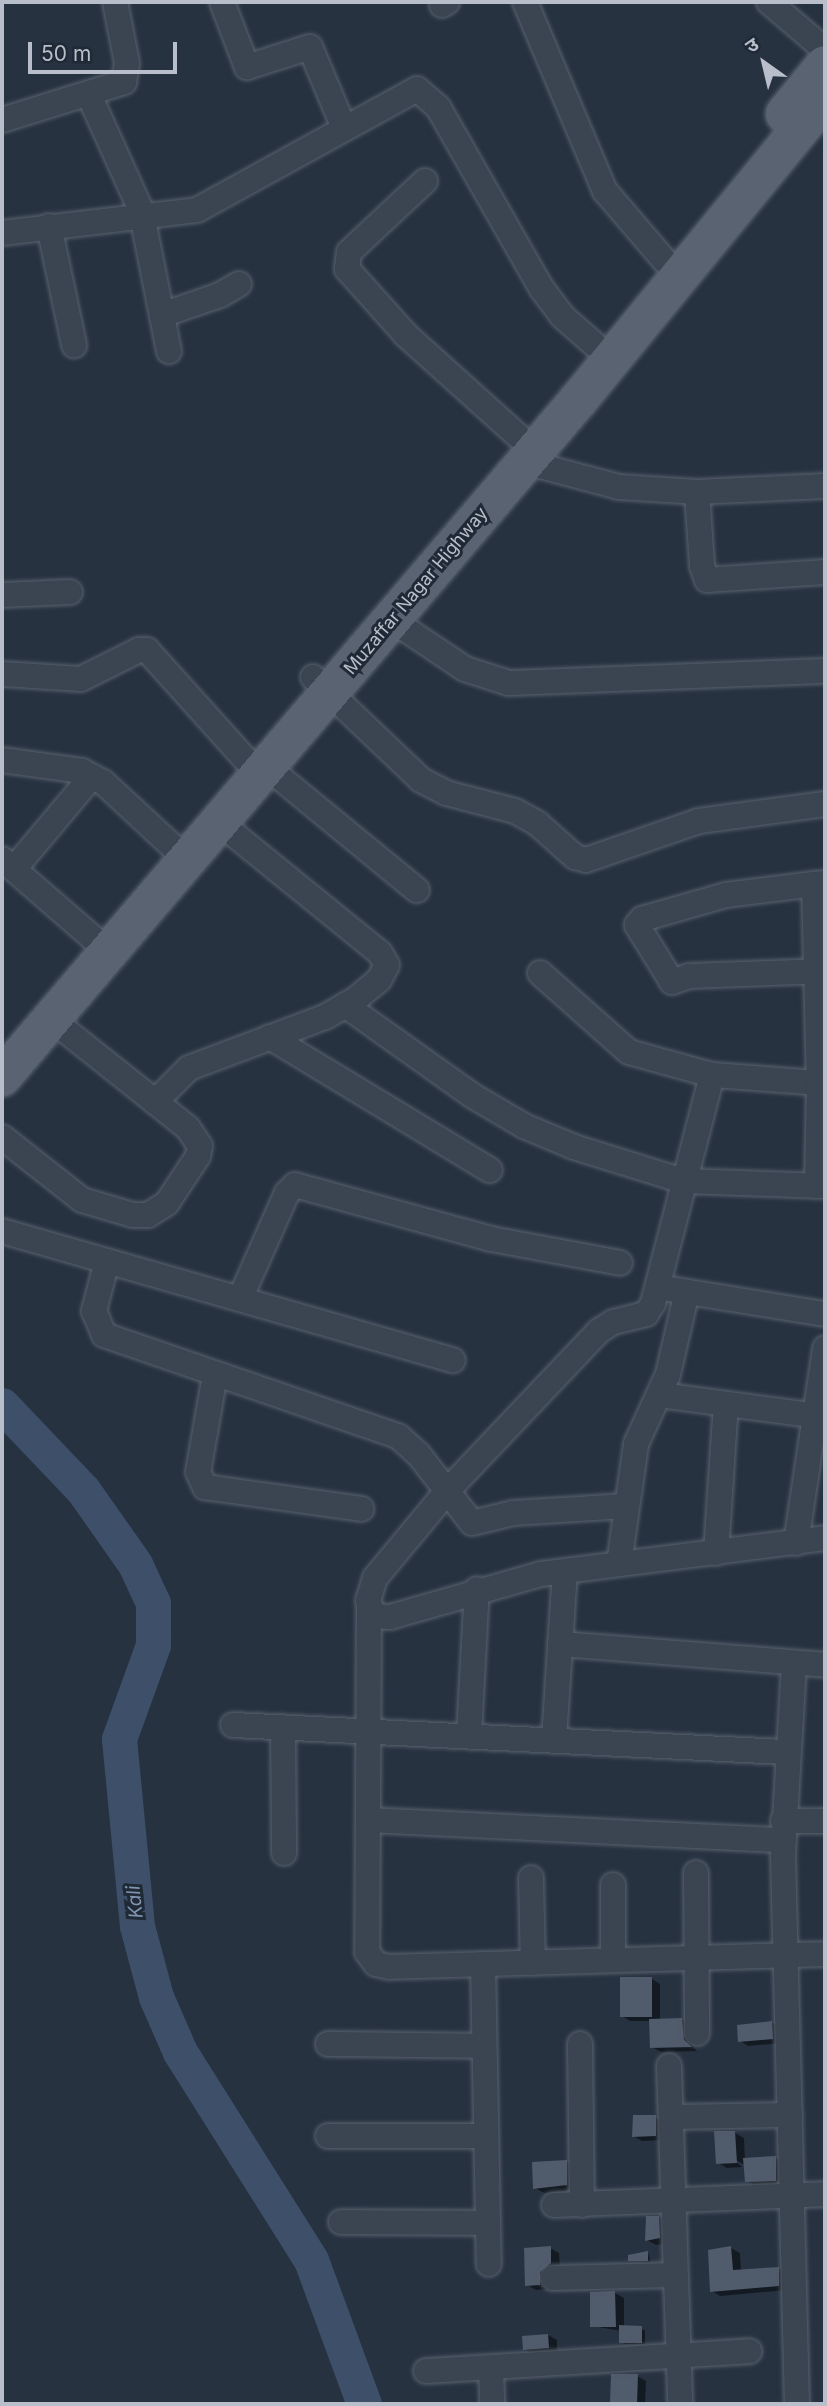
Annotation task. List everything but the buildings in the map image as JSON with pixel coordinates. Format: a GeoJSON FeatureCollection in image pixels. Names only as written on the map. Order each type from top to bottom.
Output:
{"type":"FeatureCollection","features":[{"type":"Feature","properties":{"kind":"main road","name":"Muzaffar Nagar Highway"},"geometry":{"type":"LineString","coordinates":[[321,685],[392,620],[522,449],[595,345],[825,65]]}},
{"type":"Feature","properties":{"kind":"main road","name":"Muzaffar Nagar Highway"},"geometry":{"type":"LineString","coordinates":[[2,1041],[172,846],[256,763],[522,449],[825,100]]}},
{"type":"Feature","properties":{"kind":"main road","name":"Muzaffar Nagar Highway"},"geometry":{"type":"LineString","coordinates":[[2,1077],[220,822],[256,763]]}},
{"type":"Feature","properties":{"kind":"street"},"geometry":{"type":"LineString","coordinates":[[2,120],[117,87],[127,74],[115,2]]}},
{"type":"Feature","properties":{"kind":"street"},"geometry":{"type":"LineString","coordinates":[[222,2],[247,66],[310,47],[344,128]]}},
{"type":"Feature","properties":{"kind":"street"},"geometry":{"type":"LineString","coordinates":[[525,2],[605,191],[664,260]]}},
{"type":"Feature","properties":{"kind":"street"},"geometry":{"type":"LineString","coordinates":[[769,2],[825,50]]}},
{"type":"Feature","properties":{"kind":"street"},"geometry":{"type":"LineString","coordinates":[[2,233],[143,216],[182,214],[212,205],[406,92],[417,89],[425,93],[541,289],[562,316],[595,345]]}},
{"type":"Feature","properties":{"kind":"street"},"geometry":{"type":"LineString","coordinates":[[89,95],[143,216],[169,351]]}},
{"type":"Feature","properties":{"kind":"street"},"geometry":{"type":"LineString","coordinates":[[425,181],[349,252],[347,269],[405,335],[522,449],[619,487],[697,492],[825,486]]}},
{"type":"Feature","properties":{"kind":"street"},"geometry":{"type":"LineString","coordinates":[[49,226],[74,345]]}},
{"type":"Feature","properties":{"kind":"street"},"geometry":{"type":"LineString","coordinates":[[162,315],[220,295],[239,284]]}},
{"type":"Feature","properties":{"kind":"street"},"geometry":{"type":"LineString","coordinates":[[697,492],[702,566],[707,580],[825,572]]}},
{"type":"Feature","properties":{"kind":"street"},"geometry":{"type":"LineString","coordinates":[[2,595],[70,592]]}},
{"type":"Feature","properties":{"kind":"street"},"geometry":{"type":"LineString","coordinates":[[392,620],[466,669],[509,683],[825,671]]}},
{"type":"Feature","properties":{"kind":"street"},"geometry":{"type":"LineString","coordinates":[[2,674],[81,679],[139,650],[148,650],[256,763],[417,890]]}},
{"type":"Feature","properties":{"kind":"street"},"geometry":{"type":"LineString","coordinates":[[321,685],[421,780],[446,793],[515,811],[538,824],[575,857],[586,860],[699,821],[825,804]]}},
{"type":"Feature","properties":{"kind":"street"},"geometry":{"type":"LineString","coordinates":[[2,760],[57,765],[92,776],[172,846]]}},
{"type":"Feature","properties":{"kind":"street"},"geometry":{"type":"LineString","coordinates":[[92,776],[8,864],[93,938]]}},
{"type":"Feature","properties":{"kind":"street"},"geometry":{"type":"LineString","coordinates":[[156,1102],[189,1068],[345,1005],[385,972],[384,958],[220,822]]}},
{"type":"Feature","properties":{"kind":"street"},"geometry":{"type":"LineString","coordinates":[[345,1005],[524,1126],[683,1181],[821,1186],[822,971],[820,883],[726,895],[642,919],[637,925],[672,982],[701,975],[822,971]]}},
{"type":"Feature","properties":{"kind":"street"},"geometry":{"type":"LineString","coordinates":[[540,972],[629,1052],[712,1075],[822,1083]]}},
{"type":"Feature","properties":{"kind":"street"},"geometry":{"type":"LineString","coordinates":[[2,1137],[82,1200],[148,1215],[167,1203],[200,1146],[188,1128],[52,1020]]}},
{"type":"Feature","properties":{"kind":"street"},"geometry":{"type":"LineString","coordinates":[[270,1037],[491,1170]]}},
{"type":"Feature","properties":{"kind":"street"},"geometry":{"type":"LineString","coordinates":[[712,1075],[657,1287],[646,1314],[613,1322],[599,1332],[448,1490],[375,1578],[369,1608],[367,1952],[371,1960],[390,1967],[825,1954]]}},
{"type":"Feature","properties":{"kind":"street"},"geometry":{"type":"LineString","coordinates":[[240,1299],[287,1193],[295,1185],[491,1239],[620,1263]]}},
{"type":"Feature","properties":{"kind":"street"},"geometry":{"type":"LineString","coordinates":[[2,1231],[453,1360]]}},
{"type":"Feature","properties":{"kind":"street"},"geometry":{"type":"LineString","coordinates":[[107,1261],[94,1311],[104,1335],[398,1436],[448,1490],[472,1523],[513,1513],[626,1506]]}},
{"type":"Feature","properties":{"kind":"street"},"geometry":{"type":"LineString","coordinates":[[657,1287],[825,1314]]}},
{"type":"Feature","properties":{"kind":"street"},"geometry":{"type":"LineString","coordinates":[[619,1564],[636,1444],[660,1395],[687,1292]]}},
{"type":"Feature","properties":{"kind":"street"},"geometry":{"type":"LineString","coordinates":[[796,1543],[820,1416],[825,1348]]}},
{"type":"Feature","properties":{"kind":"street"},"geometry":{"type":"LineString","coordinates":[[215,1375],[198,1472],[205,1487],[361,1509]]}},
{"type":"Feature","properties":{"kind":"street"},"geometry":{"type":"LineString","coordinates":[[660,1395],[820,1416]]}},
{"type":"Feature","properties":{"kind":"street"},"geometry":{"type":"LineString","coordinates":[[716,1553],[726,1404]]}},
{"type":"Feature","properties":{"kind":"street"},"geometry":{"type":"LineString","coordinates":[[369,1608],[374,1616],[390,1617],[477,1590],[565,1571],[825,1538]]}},
{"type":"Feature","properties":{"kind":"street"},"geometry":{"type":"LineString","coordinates":[[554,1740],[565,1571]]}},
{"type":"Feature","properties":{"kind":"street"},"geometry":{"type":"LineString","coordinates":[[469,1735],[477,1590]]}},
{"type":"Feature","properties":{"kind":"street"},"geometry":{"type":"LineString","coordinates":[[561,1644],[825,1665]]}},
{"type":"Feature","properties":{"kind":"street"},"geometry":{"type":"LineString","coordinates":[[794,1664],[786,1752],[783,1830],[797,2404]]}},
{"type":"Feature","properties":{"kind":"street"},"geometry":{"type":"LineString","coordinates":[[233,1725],[786,1752]]}},
{"type":"Feature","properties":{"kind":"street"},"geometry":{"type":"LineString","coordinates":[[284,1727],[284,1853]]}},
{"type":"Feature","properties":{"kind":"street"},"geometry":{"type":"LineString","coordinates":[[368,1820],[783,1830],[825,1821]]}},
{"type":"Feature","properties":{"kind":"street"},"geometry":{"type":"LineString","coordinates":[[696,1873],[697,2033]]}},
{"type":"Feature","properties":{"kind":"street"},"geometry":{"type":"LineString","coordinates":[[531,1878],[533,1963]]}},
{"type":"Feature","properties":{"kind":"street"},"geometry":{"type":"LineString","coordinates":[[613,1885],[613,1960]]}},
{"type":"Feature","properties":{"kind":"street"},"geometry":{"type":"LineString","coordinates":[[483,1964],[489,2264]]}},
{"type":"Feature","properties":{"kind":"street"},"geometry":{"type":"LineString","coordinates":[[327,2044],[484,2046]]}},
{"type":"Feature","properties":{"kind":"street"},"geometry":{"type":"LineString","coordinates":[[580,2044],[582,2205]]}},
{"type":"Feature","properties":{"kind":"street"},"geometry":{"type":"LineString","coordinates":[[669,2066],[680,2404]]}},
{"type":"Feature","properties":{"kind":"street"},"geometry":{"type":"LineString","coordinates":[[671,2118],[790,2115]]}},
{"type":"Feature","properties":{"kind":"street"},"geometry":{"type":"LineString","coordinates":[[328,2136],[486,2136]]}},
{"type":"Feature","properties":{"kind":"street"},"geometry":{"type":"LineString","coordinates":[[554,2205],[825,2194]]}},
{"type":"Feature","properties":{"kind":"street"},"geometry":{"type":"LineString","coordinates":[[341,2222],[488,2223]]}},
{"type":"Feature","properties":{"kind":"street"},"geometry":{"type":"LineString","coordinates":[[554,2278],[675,2275]]}},
{"type":"Feature","properties":{"kind":"street"},"geometry":{"type":"LineString","coordinates":[[426,2371],[678,2358],[749,2351]]}},
{"type":"Feature","properties":{"kind":"street"},"geometry":{"type":"LineString","coordinates":[[491,2368],[492,2404]]}},
{"type":"Feature","properties":{"kind":"waterway","name":"Kali"},"geometry":{"type":"LineString","coordinates":[[2,1405],[83,1490],[135,1564],[153,1603],[153,1645],[119,1739],[137,1926],[156,1997],[180,2052],[311,2260],[364,2404]]}}]}
